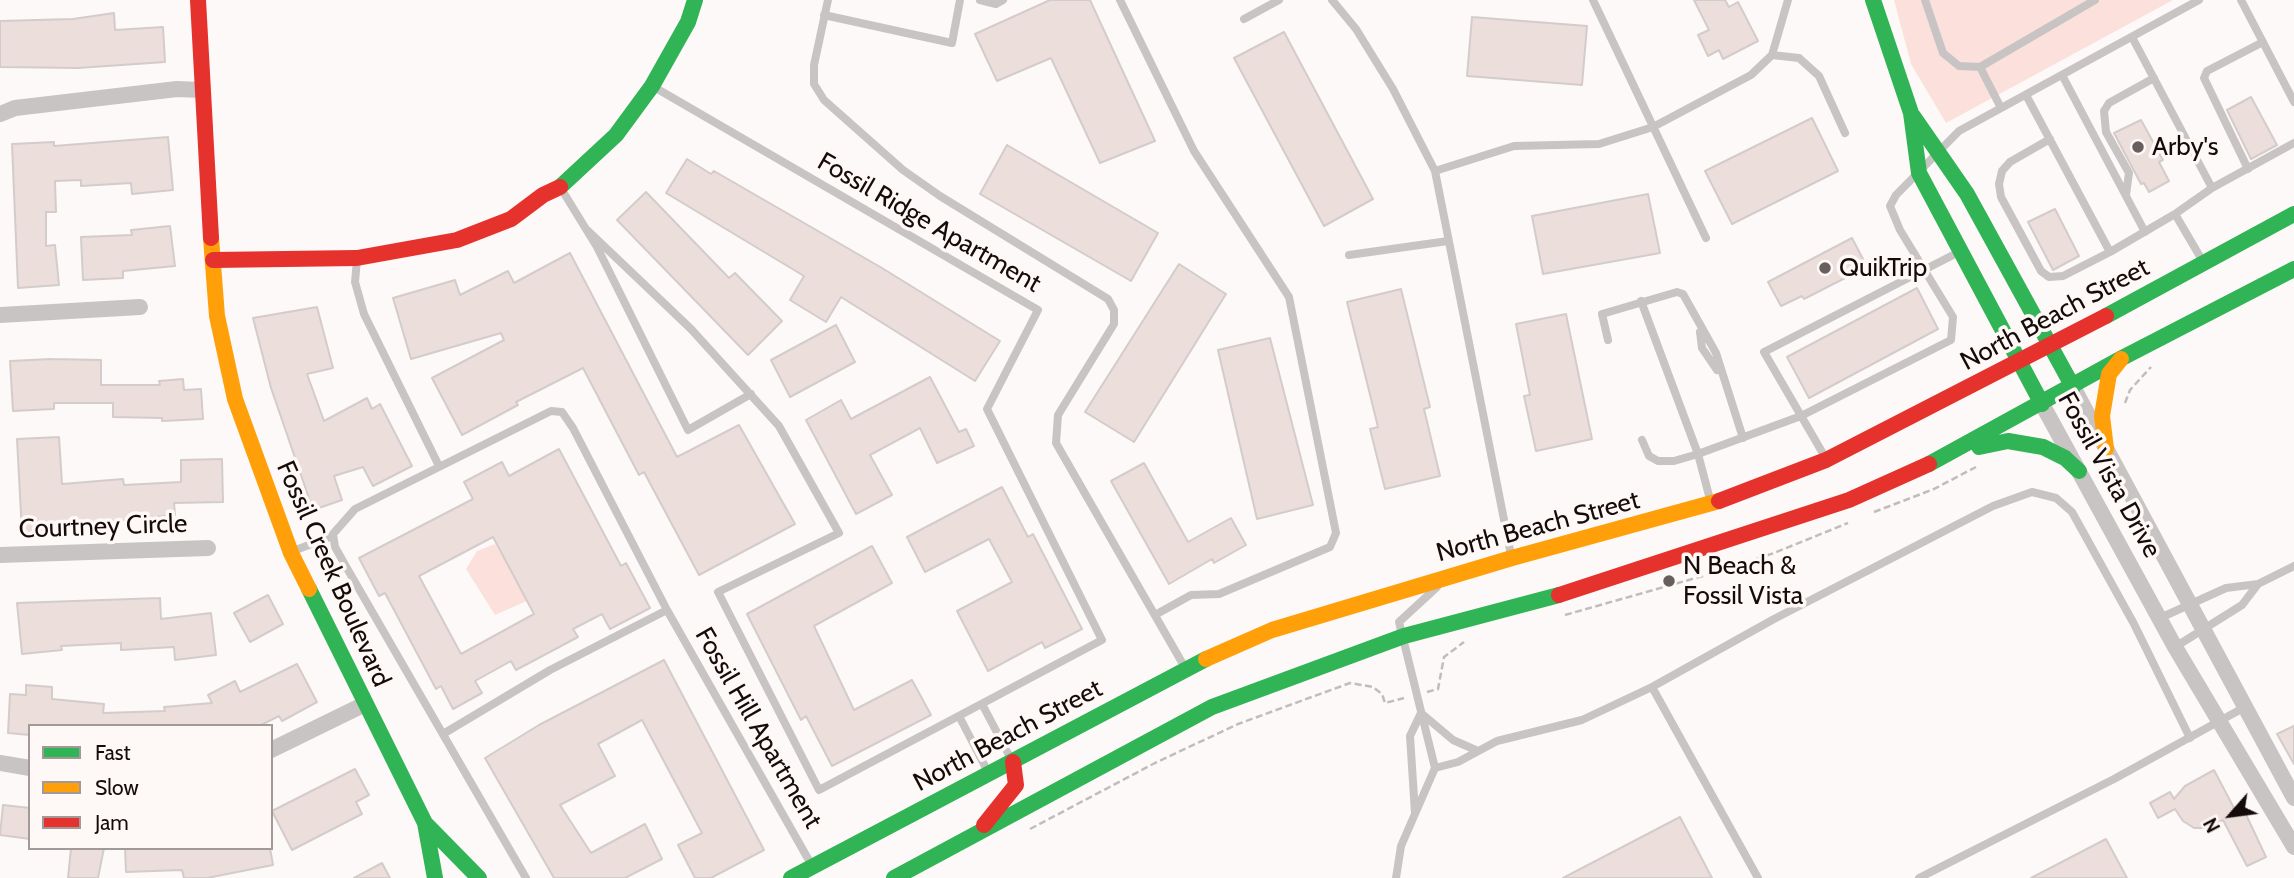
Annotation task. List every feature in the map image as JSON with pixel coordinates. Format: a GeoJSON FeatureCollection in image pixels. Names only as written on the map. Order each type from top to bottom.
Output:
{"type":"FeatureCollection","features":[{"type":"Feature","properties":{"kind":"main road","name":"Fossil Creek Boulevard"},"geometry":{"type":"LineString","coordinates":[[198,0],[201,90],[216,316],[235,399],[291,553],[425,823],[435,878]]}},
{"type":"Feature","properties":{"kind":"main road"},"geometry":{"type":"LineString","coordinates":[[213,260],[357,258],[457,240],[511,219],[543,195],[561,187],[616,135],[652,86],[688,22],[695,0]]}},
{"type":"Feature","properties":{"kind":"main road","name":"Fossil Vista Drive"},"geometry":{"type":"LineString","coordinates":[[1873,0],[1911,113],[1919,173],[2042,404]]}},
{"type":"Feature","properties":{"kind":"main road","name":"Fossil Vista Drive"},"geometry":{"type":"LineString","coordinates":[[1911,113],[1967,194],[2073,387]]}},
{"type":"Feature","properties":{"kind":"main road","name":"North Beach Street"},"geometry":{"type":"LineString","coordinates":[[894,878],[1212,707],[1404,636],[1558,594],[1717,523],[1826,460],[2020,363],[2294,214]]}},
{"type":"Feature","properties":{"kind":"main road","name":"North Beach Street"},"geometry":{"type":"LineString","coordinates":[[791,878],[1186,669],[1272,630],[1512,558],[1849,500],[1956,452],[2122,358],[2294,269]]}},
{"type":"Feature","properties":{"kind":"main road"},"geometry":{"type":"LineString","coordinates":[[2106,449],[2102,416],[2109,374],[2122,358]]}},
{"type":"Feature","properties":{"kind":"main road"},"geometry":{"type":"LineString","coordinates":[[1956,452],[2008,441],[2043,447],[2065,458],[2079,471]]}},
{"type":"Feature","properties":{"kind":"main road"},"geometry":{"type":"LineString","coordinates":[[981,830],[999,802],[1016,785],[1013,761]]}},
{"type":"Feature","properties":{"kind":"main road","name":"Fossil Creek Boulevard"},"geometry":{"type":"LineString","coordinates":[[425,823],[479,878]]}},
{"type":"Feature","properties":{"kind":"street"},"geometry":{"type":"LineString","coordinates":[[0,114],[15,108],[177,89],[201,90]]}},
{"type":"Feature","properties":{"kind":"street"},"geometry":{"type":"LineString","coordinates":[[0,314],[140,307]]}},
{"type":"Feature","properties":{"kind":"street","name":"Fossil Vista Drive"},"geometry":{"type":"LineString","coordinates":[[2073,387],[2294,799]]}},
{"type":"Feature","properties":{"kind":"street","name":"Fossil Vista Drive"},"geometry":{"type":"LineString","coordinates":[[2042,404],[2175,647],[2294,847]]}},
{"type":"Feature","properties":{"kind":"street","name":"Courtney Circle"},"geometry":{"type":"LineString","coordinates":[[0,555],[208,548]]}},
{"type":"Feature","properties":{"kind":"street"},"geometry":{"type":"LineString","coordinates":[[273,749],[365,704]]}},
{"type":"Feature","properties":{"kind":"street"},"geometry":{"type":"LineString","coordinates":[[0,764],[28,768]]}},
{"type":"Feature","properties":{"kind":"lane"},"geometry":{"type":"LineString","coordinates":[[828,0],[814,65],[814,84],[824,100],[903,170],[940,196],[1108,299],[1114,310],[1114,324],[1058,415],[1056,443],[1186,669]]}},
{"type":"Feature","properties":{"kind":"lane"},"geometry":{"type":"LineString","coordinates":[[824,15],[952,43],[960,0]]}},
{"type":"Feature","properties":{"kind":"lane"},"geometry":{"type":"LineString","coordinates":[[979,0],[996,4],[1003,0]]}},
{"type":"Feature","properties":{"kind":"lane"},"geometry":{"type":"LineString","coordinates":[[1120,0],[1194,151],[1289,297],[1336,533],[1330,547],[1219,594],[1191,595],[1155,615]]}},
{"type":"Feature","properties":{"kind":"lane"},"geometry":{"type":"LineString","coordinates":[[1244,19],[1279,0]]}},
{"type":"Feature","properties":{"kind":"lane"},"geometry":{"type":"LineString","coordinates":[[1332,0],[1356,29],[1378,65],[1435,171],[1512,558]]}},
{"type":"Feature","properties":{"kind":"lane"},"geometry":{"type":"LineString","coordinates":[[1593,0],[1706,238]]}},
{"type":"Feature","properties":{"kind":"lane"},"geometry":{"type":"LineString","coordinates":[[1435,171],[1514,146],[1599,144],[1653,127],[1751,75],[1772,55],[1788,0]]}},
{"type":"Feature","properties":{"kind":"lane"},"geometry":{"type":"LineString","coordinates":[[1925,0],[1943,53],[1959,65],[1980,67],[2095,0]]}},
{"type":"Feature","properties":{"kind":"lane"},"geometry":{"type":"LineString","coordinates":[[1642,440],[1649,456],[1658,461],[1674,461],[1698,454],[1801,416],[1951,340],[1953,317],[1890,206],[1896,195],[1959,131],[2199,0]]}},
{"type":"Feature","properties":{"kind":"lane"},"geometry":{"type":"LineString","coordinates":[[2241,0],[2294,102]]}},
{"type":"Feature","properties":{"kind":"lane"},"geometry":{"type":"LineString","coordinates":[[2132,37],[2212,188]]}},
{"type":"Feature","properties":{"kind":"lane"},"geometry":{"type":"LineString","coordinates":[[2248,169],[2204,78],[2207,71],[2263,42]]}},
{"type":"Feature","properties":{"kind":"lane"},"geometry":{"type":"LineString","coordinates":[[1772,55],[1799,58],[1819,76],[1845,132]]}},
{"type":"Feature","properties":{"kind":"lane"},"geometry":{"type":"LineString","coordinates":[[1980,67],[2001,108]]}},
{"type":"Feature","properties":{"kind":"lane"},"geometry":{"type":"LineString","coordinates":[[2062,75],[2145,232]]}},
{"type":"Feature","properties":{"kind":"lane"},"geometry":{"type":"LineString","coordinates":[[2126,196],[2129,173],[2106,132],[2105,111],[2109,103],[2154,78]]}},
{"type":"Feature","properties":{"kind":"lane","name":"Fossil Ridge Apartment"},"geometry":{"type":"LineString","coordinates":[[587,230],[681,320],[779,426],[839,533],[718,592],[819,790],[1102,640],[987,409],[1038,310],[652,86]]}},
{"type":"Feature","properties":{"kind":"lane"},"geometry":{"type":"LineString","coordinates":[[2026,95],[2110,252]]}},
{"type":"Feature","properties":{"kind":"lane"},"geometry":{"type":"LineString","coordinates":[[2050,139],[2010,162],[2002,171],[1999,184],[2001,197],[2041,271],[2049,277],[2063,276],[2110,252],[2175,214],[2212,188],[2294,143]]}},
{"type":"Feature","properties":{"kind":"lane","name":"Fossil Ridge Apartment"},"geometry":{"type":"LineString","coordinates":[[561,187],[587,230],[688,430],[751,394]]}},
{"type":"Feature","properties":{"kind":"lane"},"geometry":{"type":"LineString","coordinates":[[2175,214],[2204,263]]}},
{"type":"Feature","properties":{"kind":"lane"},"geometry":{"type":"LineString","coordinates":[[1349,255],[1448,241]]}},
{"type":"Feature","properties":{"kind":"lane"},"geometry":{"type":"LineString","coordinates":[[1826,460],[1764,352],[1962,250]]}},
{"type":"Feature","properties":{"kind":"lane"},"geometry":{"type":"LineString","coordinates":[[357,258],[355,282],[364,314],[439,466]]}},
{"type":"Feature","properties":{"kind":"lane"},"geometry":{"type":"LineString","coordinates":[[1608,340],[1602,314],[1677,292],[1683,294],[1700,330],[1702,348],[1719,372],[1743,438]]}},
{"type":"Feature","properties":{"kind":"lane"},"geometry":{"type":"LineString","coordinates":[[1641,301],[1698,454],[1717,523]]}},
{"type":"Feature","properties":{"kind":"lane","name":"Fossil Hill Apartment"},"geometry":{"type":"LineString","coordinates":[[333,536],[355,509],[551,411],[562,412],[667,610],[812,867]]}},
{"type":"Feature","properties":{"kind":"lane"},"geometry":{"type":"LineString","coordinates":[[1435,768],[1458,762],[1497,741],[1582,720],[1652,687],[1774,619],[2011,497],[2032,492],[2056,498],[2072,512],[2134,624],[2190,738]]}},
{"type":"Feature","properties":{"kind":"lane"},"geometry":{"type":"LineString","coordinates":[[291,553],[333,536],[348,570],[526,878]]}},
{"type":"Feature","properties":{"kind":"lane"},"geometry":{"type":"LineString","coordinates":[[2160,618],[2226,588],[2258,584],[2294,566]]}},
{"type":"Feature","properties":{"kind":"lane"},"geometry":{"type":"LineString","coordinates":[[1396,878],[1401,846],[1435,768],[1399,622],[1447,578]]}},
{"type":"Feature","properties":{"kind":"lane"},"geometry":{"type":"LineString","coordinates":[[2175,647],[2242,606],[2258,584]]}},
{"type":"Feature","properties":{"kind":"lane","name":"Fossil Hill Apartment"},"geometry":{"type":"LineString","coordinates":[[443,734],[550,670],[667,610]]}},
{"type":"Feature","properties":{"kind":"lane"},"geometry":{"type":"LineString","coordinates":[[1652,687],[1758,878]]}},
{"type":"Feature","properties":{"kind":"lane"},"geometry":{"type":"LineString","coordinates":[[982,704],[1013,761]]}},
{"type":"Feature","properties":{"kind":"lane"},"geometry":{"type":"LineString","coordinates":[[1919,878],[2245,707]]}},
{"type":"Feature","properties":{"kind":"lane"},"geometry":{"type":"LineString","coordinates":[[1421,713],[1453,740],[1478,751]]}},
{"type":"Feature","properties":{"kind":"lane"},"geometry":{"type":"LineString","coordinates":[[1415,814],[1410,736],[1421,713]]}},
{"type":"Feature","properties":{"kind":"lane"},"geometry":{"type":"LineString","coordinates":[[959,716],[989,774]]}},
{"type":"Feature","properties":{"kind":"path"},"geometry":{"type":"LineString","coordinates":[[2125,403],[2140,377],[2159,361]]}},
{"type":"Feature","properties":{"kind":"path"},"geometry":{"type":"LineString","coordinates":[[1027,831],[1155,763],[1227,729],[1350,683],[1373,687],[1382,694],[1385,703]]}},
{"type":"Feature","properties":{"kind":"shaded area"},"geometry":{"type":"Polygon","coordinates":[[[1894,0],[2173,0],[1946,123],[1911,64],[1894,0]]]}},
{"type":"Feature","properties":{"kind":"shaded area"},"geometry":{"type":"Polygon","coordinates":[[[495,544],[529,600],[495,615],[466,569],[477,551],[495,544]]]}},
{"type":"Feature","properties":{"kind":"building"},"geometry":{"type":"Polygon","coordinates":[[[1050,0],[1090,0],[1155,141],[1100,163],[1051,58],[997,81],[975,34],[1050,0]]]}},
{"type":"Feature","properties":{"kind":"building"},"geometry":{"type":"Polygon","coordinates":[[[1694,0],[1725,0],[1729,7],[1738,2],[1758,41],[1723,59],[1719,50],[1708,56],[1698,35],[1709,30],[1694,0]]]}},
{"type":"Feature","properties":{"kind":"building"},"geometry":{"type":"Polygon","coordinates":[[[114,13],[115,30],[163,27],[165,62],[78,68],[0,67],[0,21],[73,19],[114,13]]]}},
{"type":"Feature","properties":{"kind":"building"},"geometry":{"type":"Polygon","coordinates":[[[1472,17],[1587,26],[1582,85],[1467,76],[1472,17]]]}},
{"type":"Feature","properties":{"kind":"building"},"geometry":{"type":"Polygon","coordinates":[[[1284,32],[1373,199],[1324,226],[1234,58],[1284,32]]]}},
{"type":"Feature","properties":{"kind":"building"},"geometry":{"type":"Polygon","coordinates":[[[2251,97],[2277,145],[2251,159],[2227,110],[2251,97]]]}},
{"type":"Feature","properties":{"kind":"building"},"geometry":{"type":"Polygon","coordinates":[[[1812,118],[1838,171],[1732,224],[1705,171],[1812,118]]]}},
{"type":"Feature","properties":{"kind":"building","name":"Arby's"},"geometry":{"type":"Polygon","coordinates":[[[2141,120],[2163,160],[2159,162],[2169,181],[2149,192],[2144,183],[2141,184],[2114,133],[2141,120]]]}},
{"type":"Feature","properties":{"kind":"building"},"geometry":{"type":"Polygon","coordinates":[[[168,137],[173,190],[132,194],[131,183],[81,186],[81,180],[55,181],[56,212],[46,212],[46,246],[55,245],[59,285],[18,288],[12,144],[54,142],[54,146],[168,137]]]}},
{"type":"Feature","properties":{"kind":"building"},"geometry":{"type":"Polygon","coordinates":[[[1007,145],[1158,233],[1131,281],[980,194],[1007,145]]]}},
{"type":"Feature","properties":{"kind":"building"},"geometry":{"type":"Polygon","coordinates":[[[687,159],[711,174],[714,171],[882,268],[1000,341],[975,381],[841,297],[826,322],[790,300],[804,276],[666,193],[687,159]]]}},
{"type":"Feature","properties":{"kind":"building"},"geometry":{"type":"Polygon","coordinates":[[[646,192],[729,278],[735,273],[782,321],[748,355],[617,220],[646,192]]]}},
{"type":"Feature","properties":{"kind":"building"},"geometry":{"type":"Polygon","coordinates":[[[1648,194],[1660,253],[1543,274],[1532,216],[1648,194]]]}},
{"type":"Feature","properties":{"kind":"building"},"geometry":{"type":"Polygon","coordinates":[[[2055,209],[2079,256],[2053,270],[2028,222],[2055,209]]]}},
{"type":"Feature","properties":{"kind":"building"},"geometry":{"type":"Polygon","coordinates":[[[170,226],[175,266],[123,271],[123,278],[83,280],[81,237],[132,235],[131,230],[170,226]]]}},
{"type":"Feature","properties":{"kind":"building","name":"QuikTrip"},"geometry":{"type":"Polygon","coordinates":[[[1852,238],[1865,263],[1845,273],[1847,277],[1804,299],[1802,296],[1781,306],[1768,282],[1852,238]]]}},
{"type":"Feature","properties":{"kind":"building"},"geometry":{"type":"Polygon","coordinates":[[[570,253],[677,457],[739,425],[795,524],[699,575],[644,472],[639,475],[583,368],[516,402],[518,405],[462,435],[432,378],[504,340],[501,333],[411,359],[393,298],[455,280],[460,295],[508,271],[514,283],[570,253]]]}},
{"type":"Feature","properties":{"kind":"building"},"geometry":{"type":"Polygon","coordinates":[[[1179,264],[1226,294],[1134,442],[1085,412],[1179,264]]]}},
{"type":"Feature","properties":{"kind":"building","name":"QuikTrip"},"geometry":{"type":"Polygon","coordinates":[[[1917,288],[1938,329],[1809,398],[1787,357],[1917,288]]]}},
{"type":"Feature","properties":{"kind":"building"},"geometry":{"type":"Polygon","coordinates":[[[1401,289],[1430,407],[1424,409],[1440,476],[1385,489],[1370,429],[1378,427],[1347,302],[1401,289]]]}},
{"type":"Feature","properties":{"kind":"building"},"geometry":{"type":"Polygon","coordinates":[[[317,307],[333,368],[307,374],[324,421],[367,398],[372,409],[380,404],[412,466],[373,486],[363,467],[334,476],[342,500],[313,510],[271,388],[253,318],[317,307]]]}},
{"type":"Feature","properties":{"kind":"building"},"geometry":{"type":"Polygon","coordinates":[[[1566,314],[1592,439],[1536,451],[1524,396],[1530,395],[1516,324],[1566,314]]]}},
{"type":"Feature","properties":{"kind":"building"},"geometry":{"type":"Polygon","coordinates":[[[836,325],[855,362],[790,397],[771,360],[836,325]]]}},
{"type":"Feature","properties":{"kind":"building"},"geometry":{"type":"Polygon","coordinates":[[[1270,338],[1313,505],[1257,519],[1218,350],[1270,338]]]}},
{"type":"Feature","properties":{"kind":"building"},"geometry":{"type":"Polygon","coordinates":[[[101,360],[101,385],[160,385],[159,381],[183,379],[184,390],[201,389],[203,419],[162,421],[162,418],[113,417],[113,403],[54,403],[54,409],[13,411],[10,361],[101,360]]]}},
{"type":"Feature","properties":{"kind":"building"},"geometry":{"type":"Polygon","coordinates":[[[930,377],[959,432],[966,429],[974,446],[937,463],[920,428],[870,455],[892,495],[856,514],[806,420],[841,400],[851,419],[930,377]]]}},
{"type":"Feature","properties":{"kind":"building"},"geometry":{"type":"Polygon","coordinates":[[[59,437],[62,484],[123,479],[124,485],[181,482],[181,460],[222,459],[223,502],[174,503],[175,515],[67,526],[67,531],[22,533],[17,439],[59,437]]]}},
{"type":"Feature","properties":{"kind":"building"},"geometry":{"type":"Polygon","coordinates":[[[559,449],[621,566],[626,563],[650,608],[610,629],[602,614],[573,629],[578,637],[516,670],[511,661],[475,681],[482,693],[453,709],[441,686],[436,689],[385,593],[379,596],[359,558],[473,499],[464,482],[502,462],[509,476],[559,449]],[[493,537],[419,576],[461,654],[534,614],[493,537]]]}},
{"type":"Feature","properties":{"kind":"building"},"geometry":{"type":"Polygon","coordinates":[[[1144,463],[1188,542],[1231,518],[1246,545],[1214,563],[1212,559],[1169,584],[1111,481],[1144,463]]]}},
{"type":"Feature","properties":{"kind":"building"},"geometry":{"type":"Polygon","coordinates":[[[1002,487],[1028,537],[1033,534],[1082,629],[1045,648],[1042,642],[988,671],[957,611],[1012,582],[989,539],[925,572],[907,537],[1002,487]]]}},
{"type":"Feature","properties":{"kind":"building"},"geometry":{"type":"Polygon","coordinates":[[[872,546],[892,583],[814,626],[854,710],[912,680],[931,715],[832,766],[806,716],[801,720],[747,614],[872,546]]]}},
{"type":"Feature","properties":{"kind":"building"},"geometry":{"type":"Polygon","coordinates":[[[268,595],[283,624],[250,642],[234,613],[268,595]]]}},
{"type":"Feature","properties":{"kind":"building"},"geometry":{"type":"Polygon","coordinates":[[[160,598],[161,619],[211,613],[216,655],[175,660],[174,647],[121,650],[121,643],[61,646],[62,650],[22,654],[17,603],[160,598]]]}},
{"type":"Feature","properties":{"kind":"building"},"geometry":{"type":"Polygon","coordinates":[[[664,660],[764,850],[711,878],[695,878],[678,845],[702,833],[642,720],[598,744],[615,776],[560,805],[591,853],[645,824],[662,859],[625,878],[554,878],[485,758],[539,725],[664,660]]]}},
{"type":"Feature","properties":{"kind":"building"},"geometry":{"type":"Polygon","coordinates":[[[297,664],[317,702],[282,721],[279,716],[263,724],[28,724],[28,735],[8,733],[10,694],[26,695],[26,685],[52,687],[52,699],[104,704],[103,713],[165,711],[164,707],[212,703],[208,695],[235,681],[240,692],[297,664]]]}},
{"type":"Feature","properties":{"kind":"building"},"geometry":{"type":"Polygon","coordinates":[[[2294,726],[2294,764],[2277,734],[2294,726]]]}},
{"type":"Feature","properties":{"kind":"building"},"geometry":{"type":"Polygon","coordinates":[[[355,769],[369,795],[356,802],[362,814],[292,850],[273,810],[355,769]]]}},
{"type":"Feature","properties":{"kind":"building"},"geometry":{"type":"Polygon","coordinates":[[[2214,770],[2235,810],[2242,806],[2266,857],[2247,866],[2223,820],[2206,828],[2194,828],[2183,821],[2175,809],[2158,818],[2150,803],[2170,792],[2174,799],[2185,786],[2214,770]]]}},
{"type":"Feature","properties":{"kind":"building"},"geometry":{"type":"Polygon","coordinates":[[[3,805],[28,808],[28,839],[0,835],[3,805]]]}},
{"type":"Feature","properties":{"kind":"building"},"geometry":{"type":"Polygon","coordinates":[[[1680,817],[1712,878],[1563,878],[1680,817]]]}},
{"type":"Feature","properties":{"kind":"building"},"geometry":{"type":"Polygon","coordinates":[[[2106,839],[2127,878],[2031,878],[2106,839]]]}},
{"type":"Feature","properties":{"kind":"building"},"geometry":{"type":"Polygon","coordinates":[[[71,850],[104,850],[98,878],[68,878],[71,850]]]}},
{"type":"Feature","properties":{"kind":"building"},"geometry":{"type":"Polygon","coordinates":[[[125,850],[270,850],[273,865],[207,878],[184,878],[182,870],[126,872],[125,850]]]}},
{"type":"Feature","properties":{"kind":"building"},"geometry":{"type":"Polygon","coordinates":[[[382,863],[390,878],[354,878],[382,863]]]}},
{"type":"Feature","properties":{"kind":"traffic: fast"},"geometry":{"type":"LineString","coordinates":[[560,187],[616,135],[652,86],[688,22],[695,0]]}},
{"type":"Feature","properties":{"kind":"traffic: fast"},"geometry":{"type":"LineString","coordinates":[[1873,0],[1911,113],[1919,173],[2042,404]]}},
{"type":"Feature","properties":{"kind":"traffic: fast"},"geometry":{"type":"LineString","coordinates":[[1913,116],[1967,194],[2073,387]]}},
{"type":"Feature","properties":{"kind":"traffic: fast"},"geometry":{"type":"LineString","coordinates":[[2106,316],[2294,214]]}},
{"type":"Feature","properties":{"kind":"traffic: fast"},"geometry":{"type":"LineString","coordinates":[[1929,464],[2122,358],[2294,269]]}},
{"type":"Feature","properties":{"kind":"traffic: fast"},"geometry":{"type":"LineString","coordinates":[[1979,447],[2008,441],[2043,447],[2065,458],[2079,471]]}},
{"type":"Feature","properties":{"kind":"traffic: fast"},"geometry":{"type":"LineString","coordinates":[[309,589],[425,823],[435,878]]}},
{"type":"Feature","properties":{"kind":"traffic: fast"},"geometry":{"type":"LineString","coordinates":[[894,878],[1212,707],[1404,636],[1559,595]]}},
{"type":"Feature","properties":{"kind":"traffic: fast"},"geometry":{"type":"LineString","coordinates":[[791,878],[1206,659]]}},
{"type":"Feature","properties":{"kind":"traffic: fast"},"geometry":{"type":"LineString","coordinates":[[425,823],[479,878]]}},
{"type":"Feature","properties":{"kind":"traffic: slow"},"geometry":{"type":"LineString","coordinates":[[211,238],[217,316],[235,399],[291,553],[309,589]]}},
{"type":"Feature","properties":{"kind":"traffic: slow"},"geometry":{"type":"LineString","coordinates":[[2106,449],[2102,416],[2109,374],[2121,359]]}},
{"type":"Feature","properties":{"kind":"traffic: slow"},"geometry":{"type":"LineString","coordinates":[[1206,659],[1272,630],[1512,558],[1719,501]]}},
{"type":"Feature","properties":{"kind":"traffic: jam"},"geometry":{"type":"LineString","coordinates":[[198,0],[211,238]]}},
{"type":"Feature","properties":{"kind":"traffic: jam"},"geometry":{"type":"LineString","coordinates":[[213,260],[357,258],[457,240],[511,219],[543,195],[560,187]]}},
{"type":"Feature","properties":{"kind":"traffic: jam"},"geometry":{"type":"LineString","coordinates":[[1719,501],[1826,460],[2106,316]]}},
{"type":"Feature","properties":{"kind":"traffic: jam"},"geometry":{"type":"LineString","coordinates":[[1559,595],[1849,500],[1929,464]]}},
{"type":"Feature","properties":{"kind":"traffic: jam"},"geometry":{"type":"LineString","coordinates":[[984,825],[1016,785],[1013,762]]}},
{"type":"Feature","properties":{"kind":"place","name":"Arby's"},"geometry":{"type":"Point","coordinates":[2138,147]}},
{"type":"Feature","properties":{"kind":"place","name":"QuikTrip"},"geometry":{"type":"Point","coordinates":[1825,268]}},
{"type":"Feature","properties":{"kind":"place","name":"N Beach & Fossil Vista"},"geometry":{"type":"Point","coordinates":[1669,581]}}]}
